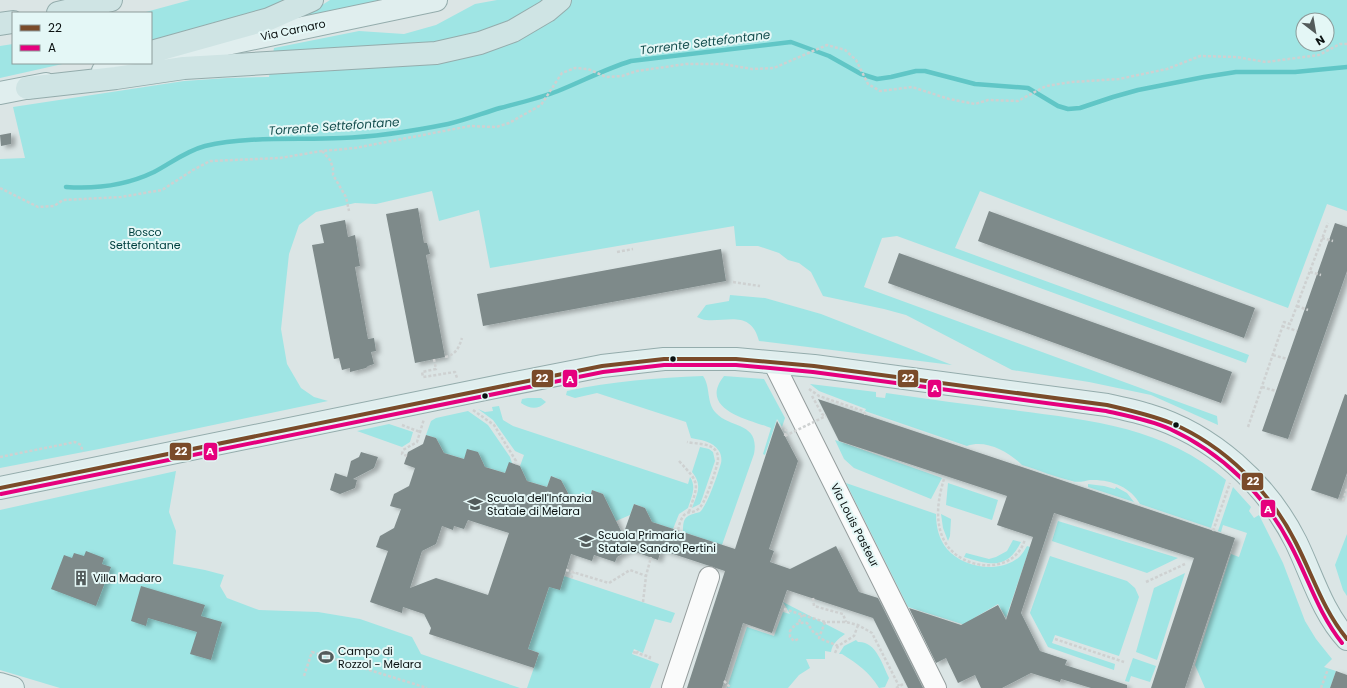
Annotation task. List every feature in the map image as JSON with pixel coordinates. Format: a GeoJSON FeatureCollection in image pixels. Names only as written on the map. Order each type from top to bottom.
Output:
{"type":"FeatureCollection","features":[{"type":"Feature","properties":{"kind":"highway"},"geometry":{"type":"LineString","coordinates":[[62,12],[111,0]]}},
{"type":"Feature","properties":{"kind":"highway"},"geometry":{"type":"LineString","coordinates":[[152,52],[269,19],[312,0]]}},
{"type":"Feature","properties":{"kind":"highway"},"geometry":{"type":"LineString","coordinates":[[27,88],[116,78],[184,68],[436,53],[480,43],[513,31],[547,11],[560,0]]}},
{"type":"Feature","properties":{"kind":"highway"},"geometry":{"type":"LineString","coordinates":[[0,24],[12,22]]}},
{"type":"Feature","properties":{"kind":"highway"},"geometry":{"type":"LineString","coordinates":[[27,88],[111,64]]}},
{"type":"Feature","properties":{"kind":"main road","name":"Via Carnaro"},"geometry":{"type":"LineString","coordinates":[[152,60],[436,0]]}},
{"type":"Feature","properties":{"kind":"main road"},"geometry":{"type":"LineString","coordinates":[[0,94],[135,64]]}},
{"type":"Feature","properties":{"kind":"main road"},"geometry":{"type":"LineString","coordinates":[[0,488],[602,366],[664,359],[736,359],[822,367],[1107,405],[1149,415],[1192,433],[1239,468],[1269,500],[1283,518],[1296,542],[1324,606],[1334,623],[1347,639]]}},
{"type":"Feature","properties":{"kind":"main road"},"geometry":{"type":"LineString","coordinates":[[0,684],[13,688]]}},
{"type":"Feature","properties":{"kind":"street","name":"Via Louis Pasteur"},"geometry":{"type":"LineString","coordinates":[[774,362],[936,688]]}},
{"type":"Feature","properties":{"kind":"street"},"geometry":{"type":"LineString","coordinates":[[672,688],[709,577]]}},
{"type":"Feature","properties":{"kind":"path"},"geometry":{"type":"LineString","coordinates":[[0,188],[38,207],[54,206],[63,200],[121,197],[162,190],[210,161],[280,158],[322,151],[355,148],[470,126],[496,127],[509,123],[541,105],[562,73],[575,68],[588,69],[606,77],[622,76],[686,64],[723,64],[752,69],[774,68],[827,45],[845,50],[856,60],[868,84],[880,91],[912,87],[949,99],[975,104],[988,100],[1018,101],[1046,86],[1072,82],[1119,79],[1167,69],[1200,56],[1236,57],[1266,62],[1319,55],[1340,44],[1347,44]]}},
{"type":"Feature","properties":{"kind":"path"},"geometry":{"type":"LineString","coordinates":[[322,151],[330,160],[333,168],[333,175],[346,197],[349,211]]}},
{"type":"Feature","properties":{"kind":"path"},"geometry":{"type":"LineString","coordinates":[[1248,428],[1282,326],[1284,322],[1290,324],[1328,223]]}},
{"type":"Feature","properties":{"kind":"path"},"geometry":{"type":"LineString","coordinates":[[1322,238],[1333,242]]}},
{"type":"Feature","properties":{"kind":"path"},"geometry":{"type":"LineString","coordinates":[[618,252],[634,249]]}},
{"type":"Feature","properties":{"kind":"path"},"geometry":{"type":"LineString","coordinates":[[1310,272],[1321,275]]}},
{"type":"Feature","properties":{"kind":"path"},"geometry":{"type":"LineString","coordinates":[[733,282],[760,286]]}},
{"type":"Feature","properties":{"kind":"path"},"geometry":{"type":"LineString","coordinates":[[1297,306],[1308,310]]}},
{"type":"Feature","properties":{"kind":"path"},"geometry":{"type":"LineString","coordinates":[[1282,326],[1297,331]]}},
{"type":"Feature","properties":{"kind":"path"},"geometry":{"type":"LineString","coordinates":[[445,357],[453,355],[462,338]]}},
{"type":"Feature","properties":{"kind":"path"},"geometry":{"type":"LineString","coordinates":[[1273,355],[1287,359]]}},
{"type":"Feature","properties":{"kind":"path"},"geometry":{"type":"LineString","coordinates":[[434,360],[436,369],[422,372],[423,378],[455,372],[457,380]]}},
{"type":"Feature","properties":{"kind":"path"},"geometry":{"type":"LineString","coordinates":[[1262,387],[1276,391]]}},
{"type":"Feature","properties":{"kind":"path"},"geometry":{"type":"LineString","coordinates":[[809,389],[819,396],[863,411],[866,415]]}},
{"type":"Feature","properties":{"kind":"path"},"geometry":{"type":"LineString","coordinates":[[785,436],[826,416],[822,414],[812,396]]}},
{"type":"Feature","properties":{"kind":"path"},"geometry":{"type":"LineString","coordinates":[[470,408],[494,425],[516,461],[515,464]]}},
{"type":"Feature","properties":{"kind":"path"},"geometry":{"type":"LineString","coordinates":[[407,456],[402,454],[403,450],[417,442],[425,417]]}},
{"type":"Feature","properties":{"kind":"path"},"geometry":{"type":"LineString","coordinates":[[398,424],[420,432]]}},
{"type":"Feature","properties":{"kind":"path"},"geometry":{"type":"LineString","coordinates":[[0,457],[75,442],[80,444],[83,448],[87,470]]}},
{"type":"Feature","properties":{"kind":"path"},"geometry":{"type":"LineString","coordinates":[[678,530],[681,518],[685,513],[696,510],[703,503],[718,461],[717,454],[712,448],[701,444],[687,442]]}},
{"type":"Feature","properties":{"kind":"path"},"geometry":{"type":"LineString","coordinates":[[679,461],[695,480],[696,491],[689,512]]}},
{"type":"Feature","properties":{"kind":"path"},"geometry":{"type":"LineString","coordinates":[[944,479],[939,500],[939,526],[945,542],[961,558],[976,563],[989,565],[1001,564],[1012,559],[1016,555],[1024,544],[1025,539]]}},
{"type":"Feature","properties":{"kind":"path"},"geometry":{"type":"LineString","coordinates":[[1213,531],[1231,481]]}},
{"type":"Feature","properties":{"kind":"path"},"geometry":{"type":"LineString","coordinates":[[1343,501],[1347,489]]}},
{"type":"Feature","properties":{"kind":"path"},"geometry":{"type":"LineString","coordinates":[[643,602],[646,576],[651,557]]}},
{"type":"Feature","properties":{"kind":"path"},"geometry":{"type":"LineString","coordinates":[[1146,582],[1185,564]]}},
{"type":"Feature","properties":{"kind":"path"},"geometry":{"type":"LineString","coordinates":[[566,570],[609,583],[630,570],[646,576]]}},
{"type":"Feature","properties":{"kind":"path"},"geometry":{"type":"LineString","coordinates":[[571,578],[574,572]]}},
{"type":"Feature","properties":{"kind":"path"},"geometry":{"type":"LineString","coordinates":[[813,598],[814,606],[843,614],[846,622]]}},
{"type":"Feature","properties":{"kind":"path"},"geometry":{"type":"LineString","coordinates":[[784,609],[825,622],[846,622],[858,625],[872,633],[898,687],[905,683]]}},
{"type":"Feature","properties":{"kind":"path"},"geometry":{"type":"LineString","coordinates":[[798,639],[794,641],[790,637],[790,631],[794,625],[799,622],[802,615]]}},
{"type":"Feature","properties":{"kind":"path"},"geometry":{"type":"LineString","coordinates":[[799,622],[807,623],[814,633],[820,635]]}},
{"type":"Feature","properties":{"kind":"path"},"geometry":{"type":"LineString","coordinates":[[825,622],[819,638],[838,646]]}},
{"type":"Feature","properties":{"kind":"path"},"geometry":{"type":"LineString","coordinates":[[835,653],[838,646],[854,636],[858,625]]}},
{"type":"Feature","properties":{"kind":"path"},"geometry":{"type":"LineString","coordinates":[[1055,639],[1124,662]]}},
{"type":"Feature","properties":{"kind":"path"},"geometry":{"type":"LineString","coordinates":[[304,676],[312,652],[427,688]]}},
{"type":"Feature","properties":{"kind":"path"},"geometry":{"type":"LineString","coordinates":[[633,652],[650,657],[649,660]]}},
{"type":"Feature","properties":{"kind":"path"},"geometry":{"type":"LineString","coordinates":[[1321,688],[1328,669]]}},
{"type":"Feature","properties":{"kind":"path"},"geometry":{"type":"LineString","coordinates":[[724,681],[732,688]]}},
{"type":"Feature","properties":{"kind":"green space"},"geometry":{"type":"Polygon","coordinates":[[[190,0],[291,0],[277,7],[152,44],[152,12],[146,12],[190,0]]]}},
{"type":"Feature","properties":{"kind":"green space"},"geometry":{"type":"Polygon","coordinates":[[[330,0],[391,0],[297,21],[330,0]]]}},
{"type":"Feature","properties":{"kind":"green space","name":"Bosco Settefontane"},"geometry":{"type":"Polygon","coordinates":[[[497,0],[1347,0],[1347,211],[1327,204],[1288,308],[980,191],[955,248],[1249,355],[1246,363],[897,236],[882,238],[864,287],[1217,416],[1218,425],[1151,395],[1089,382],[1012,370],[906,315],[823,296],[811,272],[799,263],[788,260],[779,253],[758,246],[736,246],[734,226],[490,268],[479,210],[439,221],[432,191],[376,204],[355,203],[316,212],[299,225],[289,254],[281,329],[287,364],[301,388],[314,397],[328,401],[0,468],[0,159],[25,158],[13,107],[184,81],[269,77],[274,48],[359,31],[404,34],[436,25],[475,4],[497,0]]]}},
{"type":"Feature","properties":{"kind":"green space"},"geometry":{"type":"Polygon","coordinates":[[[12,44],[12,64],[63,64],[0,78],[0,46],[12,44]]]}},
{"type":"Feature","properties":{"kind":"green space"},"geometry":{"type":"Polygon","coordinates":[[[730,295],[765,298],[821,314],[952,365],[759,341],[755,331],[745,321],[730,319],[705,320],[697,317],[706,305],[729,301],[730,295]]]}},
{"type":"Feature","properties":{"kind":"green space"},"geometry":{"type":"Polygon","coordinates":[[[703,376],[707,385],[711,405],[716,413],[729,422],[749,431],[753,436],[755,444],[754,454],[722,545],[683,532],[686,518],[700,512],[703,509],[712,489],[721,461],[719,451],[713,445],[691,438],[686,422],[597,393],[575,398],[566,395],[567,391],[618,382],[703,376]]]}},
{"type":"Feature","properties":{"kind":"green space"},"geometry":{"type":"Polygon","coordinates":[[[724,376],[764,379],[785,418],[782,427],[777,419],[765,455],[763,454],[771,428],[740,417],[730,412],[722,405],[717,397],[717,388],[724,376]]]}},
{"type":"Feature","properties":{"kind":"green space"},"geometry":{"type":"Polygon","coordinates":[[[810,384],[876,392],[876,397],[885,398],[886,393],[1070,418],[1126,429],[1152,437],[1178,448],[1202,462],[1226,480],[1211,528],[1140,504],[1131,493],[1119,485],[1098,480],[1074,482],[1022,465],[1004,451],[997,448],[982,444],[967,446],[865,411],[866,409],[819,391],[810,384]]]}},
{"type":"Feature","properties":{"kind":"green space"},"geometry":{"type":"Polygon","coordinates":[[[541,398],[546,402],[543,405],[534,408],[521,403],[522,399],[541,398]]]}},
{"type":"Feature","properties":{"kind":"green space"},"geometry":{"type":"Polygon","coordinates":[[[499,406],[503,420],[513,426],[688,484],[690,477],[693,489],[688,508],[679,514],[673,529],[652,522],[645,508],[634,504],[630,515],[616,521],[603,494],[592,490],[589,501],[569,495],[561,480],[551,476],[547,487],[527,481],[520,466],[524,455],[515,451],[493,420],[478,409],[485,412],[493,411],[492,407],[499,406]]]}},
{"type":"Feature","properties":{"kind":"green space"},"geometry":{"type":"Polygon","coordinates":[[[468,411],[488,425],[510,457],[512,463],[505,473],[485,467],[478,452],[464,459],[444,453],[436,438],[426,435],[431,421],[436,418],[468,411]]]}},
{"type":"Feature","properties":{"kind":"green space"},"geometry":{"type":"Polygon","coordinates":[[[389,424],[413,432],[410,442],[402,447],[357,431],[389,424]]]}},
{"type":"Feature","properties":{"kind":"green space"},"geometry":{"type":"Polygon","coordinates":[[[835,440],[942,478],[931,499],[854,468],[844,459],[835,440]]]}},
{"type":"Feature","properties":{"kind":"green space"},"geometry":{"type":"Polygon","coordinates":[[[700,447],[709,449],[713,452],[715,461],[700,504],[692,508],[697,494],[698,485],[692,472],[700,447]]]}},
{"type":"Feature","properties":{"kind":"green space"},"geometry":{"type":"Polygon","coordinates":[[[176,471],[169,512],[176,531],[173,564],[224,575],[220,586],[227,598],[259,610],[318,612],[360,619],[412,637],[421,654],[520,688],[60,688],[0,670],[0,510],[176,471]]]}},
{"type":"Feature","properties":{"kind":"green space"},"geometry":{"type":"Polygon","coordinates":[[[846,483],[936,514],[938,533],[944,545],[953,555],[970,564],[989,567],[1007,564],[1019,557],[1027,546],[1030,547],[1006,618],[998,604],[974,618],[981,630],[908,607],[846,483]]]}},
{"type":"Feature","properties":{"kind":"green space"},"geometry":{"type":"Polygon","coordinates":[[[948,483],[998,500],[992,520],[946,505],[948,483]]]}},
{"type":"Feature","properties":{"kind":"green space"},"geometry":{"type":"Polygon","coordinates":[[[1088,484],[1115,489],[1116,487],[1127,493],[1134,502],[1088,487],[1088,484]]]}},
{"type":"Feature","properties":{"kind":"green space"},"geometry":{"type":"Polygon","coordinates":[[[1233,487],[1251,507],[1249,511],[1254,518],[1259,515],[1283,563],[1305,621],[1316,639],[1332,659],[1324,667],[1336,671],[1330,688],[1205,688],[1195,665],[1231,554],[1239,557],[1247,533],[1223,525],[1221,532],[1218,531],[1233,487]]]}},
{"type":"Feature","properties":{"kind":"green space"},"geometry":{"type":"Polygon","coordinates":[[[941,514],[951,519],[950,536],[948,541],[943,528],[941,514]]]}},
{"type":"Feature","properties":{"kind":"green space"},"geometry":{"type":"Polygon","coordinates":[[[1058,521],[1178,558],[1147,573],[1052,541],[1058,521]]]}},
{"type":"Feature","properties":{"kind":"green space"},"geometry":{"type":"Polygon","coordinates":[[[1347,534],[1347,596],[1343,590],[1335,565],[1347,534]]]}},
{"type":"Feature","properties":{"kind":"green space"},"geometry":{"type":"Polygon","coordinates":[[[1013,540],[1021,542],[1016,551],[1004,561],[990,563],[964,557],[966,553],[989,559],[996,557],[1007,551],[1013,540]]]}},
{"type":"Feature","properties":{"kind":"green space"},"geometry":{"type":"Polygon","coordinates":[[[1050,556],[1127,581],[1135,588],[1139,597],[1119,656],[1055,635],[1052,643],[1115,664],[1114,670],[1048,647],[1030,613],[1050,556]]]}},
{"type":"Feature","properties":{"kind":"green space"},"geometry":{"type":"Polygon","coordinates":[[[1185,573],[1157,660],[1136,652],[1154,588],[1185,573]]]}},
{"type":"Feature","properties":{"kind":"green space"},"geometry":{"type":"Polygon","coordinates":[[[564,576],[675,613],[671,623],[655,619],[643,653],[634,649],[632,654],[659,664],[650,688],[527,688],[539,653],[528,649],[549,587],[564,576]]]}},
{"type":"Feature","properties":{"kind":"green space"},"geometry":{"type":"Polygon","coordinates":[[[783,602],[845,634],[836,642],[831,652],[825,651],[825,659],[806,659],[810,668],[799,675],[788,688],[727,688],[747,627],[774,636],[783,612],[790,614],[783,602]]]}},
{"type":"Feature","properties":{"kind":"green space"},"geometry":{"type":"Polygon","coordinates":[[[856,640],[869,645],[878,654],[889,678],[885,687],[879,688],[863,669],[842,654],[839,654],[844,646],[856,640]]]}},
{"type":"Feature","properties":{"kind":"green space"},"geometry":{"type":"Polygon","coordinates":[[[1133,658],[1156,666],[1150,682],[1131,676],[1129,682],[1125,681],[1133,658]]]}},
{"type":"Feature","properties":{"kind":"building"},"geometry":{"type":"Polygon","coordinates":[[[11,133],[11,144],[1,146],[0,135],[11,133]]]}},
{"type":"Feature","properties":{"kind":"building"},"geometry":{"type":"Polygon","coordinates":[[[418,208],[424,243],[427,243],[430,254],[426,255],[445,357],[415,363],[386,214],[418,208]]]}},
{"type":"Feature","properties":{"kind":"building"},"geometry":{"type":"Polygon","coordinates":[[[989,211],[1255,308],[1244,338],[978,241],[989,211]]]}},
{"type":"Feature","properties":{"kind":"building"},"geometry":{"type":"Polygon","coordinates":[[[345,220],[348,237],[355,235],[360,266],[355,267],[358,284],[368,339],[374,338],[376,351],[371,352],[374,364],[366,368],[350,372],[350,368],[342,370],[339,358],[334,359],[312,245],[324,243],[320,225],[345,220]]]}},
{"type":"Feature","properties":{"kind":"building"},"geometry":{"type":"Polygon","coordinates":[[[1335,223],[1347,227],[1347,271],[1288,439],[1262,431],[1335,223]]]}},
{"type":"Feature","properties":{"kind":"building"},"geometry":{"type":"Polygon","coordinates":[[[721,249],[726,281],[483,326],[477,294],[721,249]]]}},
{"type":"Feature","properties":{"kind":"building"},"geometry":{"type":"Polygon","coordinates":[[[899,253],[1232,372],[1221,403],[888,283],[899,253]]]}},
{"type":"Feature","properties":{"kind":"building"},"geometry":{"type":"Polygon","coordinates":[[[1345,394],[1347,395],[1347,473],[1338,499],[1311,490],[1345,394]]]}},
{"type":"Feature","properties":{"kind":"building"},"geometry":{"type":"Polygon","coordinates":[[[818,399],[1235,538],[1185,688],[1151,688],[1194,558],[1054,513],[1021,613],[1040,651],[1067,660],[1065,665],[1127,685],[1127,688],[1091,688],[1061,679],[1060,682],[1031,673],[1002,688],[981,688],[975,675],[958,683],[946,658],[936,663],[909,608],[961,625],[998,605],[1006,620],[1033,537],[997,525],[1007,496],[839,441],[818,399]]]}},
{"type":"Feature","properties":{"kind":"building"},"geometry":{"type":"Polygon","coordinates":[[[777,421],[798,461],[769,549],[774,551],[770,562],[790,569],[836,546],[859,592],[878,598],[923,688],[908,688],[873,618],[787,590],[772,633],[743,623],[722,688],[687,688],[725,571],[661,550],[658,560],[630,550],[617,557],[615,562],[594,555],[592,561],[571,554],[560,590],[549,587],[528,649],[539,653],[534,668],[429,634],[431,628],[424,614],[403,607],[402,613],[370,602],[388,551],[376,547],[380,536],[394,528],[401,509],[390,506],[394,494],[409,486],[415,468],[404,464],[408,452],[423,444],[426,435],[436,438],[444,453],[464,459],[467,449],[478,452],[485,467],[505,473],[509,462],[520,466],[527,481],[547,487],[551,476],[561,480],[569,495],[589,501],[592,490],[603,494],[623,535],[634,504],[645,508],[652,522],[735,549],[777,421]],[[468,520],[464,529],[454,526],[453,530],[442,526],[436,544],[422,551],[410,588],[436,578],[488,595],[509,533],[468,520]]]}},
{"type":"Feature","properties":{"kind":"building"},"geometry":{"type":"Polygon","coordinates":[[[361,452],[378,457],[374,468],[353,479],[357,480],[355,488],[340,494],[330,490],[335,473],[347,477],[351,461],[359,457],[361,452]]]}},
{"type":"Feature","properties":{"kind":"building","name":"Villa Madaro"},"geometry":{"type":"Polygon","coordinates":[[[86,551],[104,558],[102,564],[111,567],[96,606],[51,589],[64,555],[72,558],[74,553],[84,556],[86,551]]]}},
{"type":"Feature","properties":{"kind":"building"},"geometry":{"type":"Polygon","coordinates":[[[141,586],[205,605],[201,616],[222,622],[211,660],[190,654],[197,632],[148,618],[146,626],[131,621],[141,586]]]}},
{"type":"Feature","properties":{"kind":"building"},"geometry":{"type":"Polygon","coordinates":[[[1336,671],[1347,675],[1347,688],[1330,688],[1336,671]]]}},
{"type":"Feature","properties":{"kind":"waterway","name":"Torrente Settefontane"},"geometry":{"type":"LineString","coordinates":[[66,187],[100,187],[133,180],[154,172],[198,148],[221,143],[273,139],[324,139],[381,135],[448,124],[551,94],[631,61],[791,42],[829,56],[861,74],[877,79],[916,71],[925,71],[975,84],[1028,88],[1058,106],[1068,109],[1080,108],[1138,90],[1236,72],[1295,72],[1347,67]]}},
{"type":"Feature","properties":{"kind":"transit line","name":"22"},"geometry":{"type":"LineString","coordinates":[[0,488],[602,366],[664,359],[736,359],[814,366],[1107,405],[1156,418],[1171,423],[1191,433],[1210,444],[1244,472],[1273,506],[1296,543],[1331,616],[1347,639]]}},
{"type":"Feature","properties":{"kind":"transit line","name":"A"},"geometry":{"type":"LineString","coordinates":[[1,494],[603,372],[664,365],[736,365],[813,372],[1106,411],[1147,421],[1170,429],[1207,450],[1224,463],[1240,477],[1268,508],[1297,557],[1326,619],[1342,643]]}},
{"type":"Feature","properties":{"kind":"place","name":"Scuola dell'Infanzia Statale di Melara"},"geometry":{"type":"Point","coordinates":[475,504]}},
{"type":"Feature","properties":{"kind":"place","name":"Scuola Primaria Statale Sandro Pertini"},"geometry":{"type":"Point","coordinates":[586,541]}},
{"type":"Feature","properties":{"kind":"place","name":"Villa Madaro"},"geometry":{"type":"Point","coordinates":[81,578]}},
{"type":"Feature","properties":{"kind":"place","name":"Campo di Rozzol - Melara"},"geometry":{"type":"Point","coordinates":[326,657]}}]}
